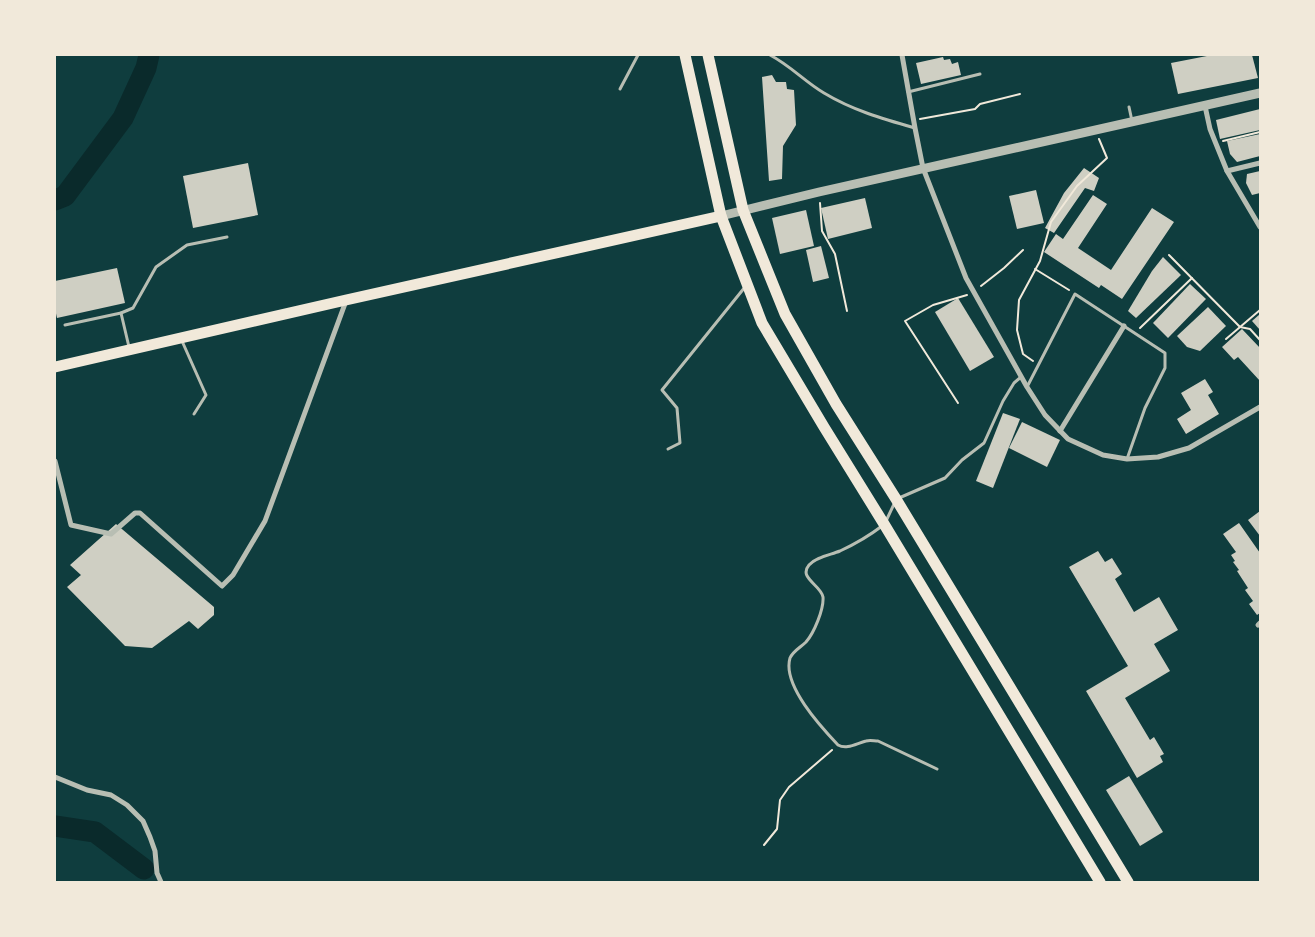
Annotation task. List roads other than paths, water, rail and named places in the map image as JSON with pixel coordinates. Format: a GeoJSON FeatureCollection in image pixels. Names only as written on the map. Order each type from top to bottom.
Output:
{"type":"FeatureCollection","features":[{"type":"Feature","properties":{"kind":"main road"},"geometry":{"type":"LineString","coordinates":[[685,55],[721,216],[762,323],[1100,882]]}},
{"type":"Feature","properties":{"kind":"main road"},"geometry":{"type":"LineString","coordinates":[[708,55],[743,210],[785,314],[836,404],[896,499],[1128,882]]}},
{"type":"Feature","properties":{"kind":"main road"},"geometry":{"type":"LineString","coordinates":[[55,367],[721,216]]}},
{"type":"Feature","properties":{"kind":"street"},"geometry":{"type":"LineString","coordinates":[[902,55],[914,128],[923,168],[966,278],[1027,387],[1045,415],[1068,439],[1102,455],[1127,459],[1158,457],[1189,448],[1260,407]]}},
{"type":"Feature","properties":{"kind":"street"},"geometry":{"type":"LineString","coordinates":[[721,216],[923,168],[1260,93]]}},
{"type":"Feature","properties":{"kind":"street"},"geometry":{"type":"LineString","coordinates":[[1205,106],[1210,129],[1227,171],[1260,227]]}},
{"type":"Feature","properties":{"kind":"street"},"geometry":{"type":"LineString","coordinates":[[1227,171],[1260,163]]}},
{"type":"Feature","properties":{"kind":"street"},"geometry":{"type":"LineString","coordinates":[[55,461],[70,525],[111,534],[135,513],[140,513],[222,586],[233,574],[265,521],[346,300]]}},
{"type":"Feature","properties":{"kind":"street"},"geometry":{"type":"LineString","coordinates":[[1060,431],[1124,326]]}},
{"type":"Feature","properties":{"kind":"street"},"geometry":{"type":"LineString","coordinates":[[55,776],[87,790],[112,795],[127,805],[143,821],[155,851],[157,873],[161,882]]}},
{"type":"Feature","properties":{"kind":"lane"},"geometry":{"type":"LineString","coordinates":[[620,89],[638,55]]}},
{"type":"Feature","properties":{"kind":"lane"},"geometry":{"type":"LineString","coordinates":[[770,55],[823,93],[865,113],[914,128]]}},
{"type":"Feature","properties":{"kind":"lane"},"geometry":{"type":"LineString","coordinates":[[908,92],[980,74]]}},
{"type":"Feature","properties":{"kind":"lane"},"geometry":{"type":"LineString","coordinates":[[1129,107],[1132,122]]}},
{"type":"Feature","properties":{"kind":"lane"},"geometry":{"type":"LineString","coordinates":[[64,325],[121,313],[133,308],[156,267],[187,245],[227,237]]}},
{"type":"Feature","properties":{"kind":"lane"},"geometry":{"type":"LineString","coordinates":[[668,449],[680,443],[677,408],[662,390],[747,284]]}},
{"type":"Feature","properties":{"kind":"lane"},"geometry":{"type":"LineString","coordinates":[[1027,387],[1075,294],[1165,353],[1165,368],[1145,408],[1127,459]]}},
{"type":"Feature","properties":{"kind":"lane"},"geometry":{"type":"LineString","coordinates":[[121,313],[130,350]]}},
{"type":"Feature","properties":{"kind":"lane"},"geometry":{"type":"LineString","coordinates":[[180,338],[206,396],[194,414]]}},
{"type":"Feature","properties":{"kind":"lane"},"geometry":{"type":"LineString","coordinates":[[937,769],[878,741],[868,740],[842,748],[815,720],[789,676],[791,656],[812,636],[821,612],[823,596],[820,590],[808,579],[807,567],[812,562],[866,537],[884,524],[896,499],[945,478],[962,460],[984,443],[1003,401],[1014,383],[1021,377]]}},
{"type":"Feature","properties":{"kind":"waterway"},"geometry":{"type":"LineString","coordinates":[[55,200],[65,196],[123,118],[146,68],[149,55]]}},
{"type":"Feature","properties":{"kind":"waterway"},"geometry":{"type":"LineString","coordinates":[[55,826],[95,832],[144,869]]}}]}
